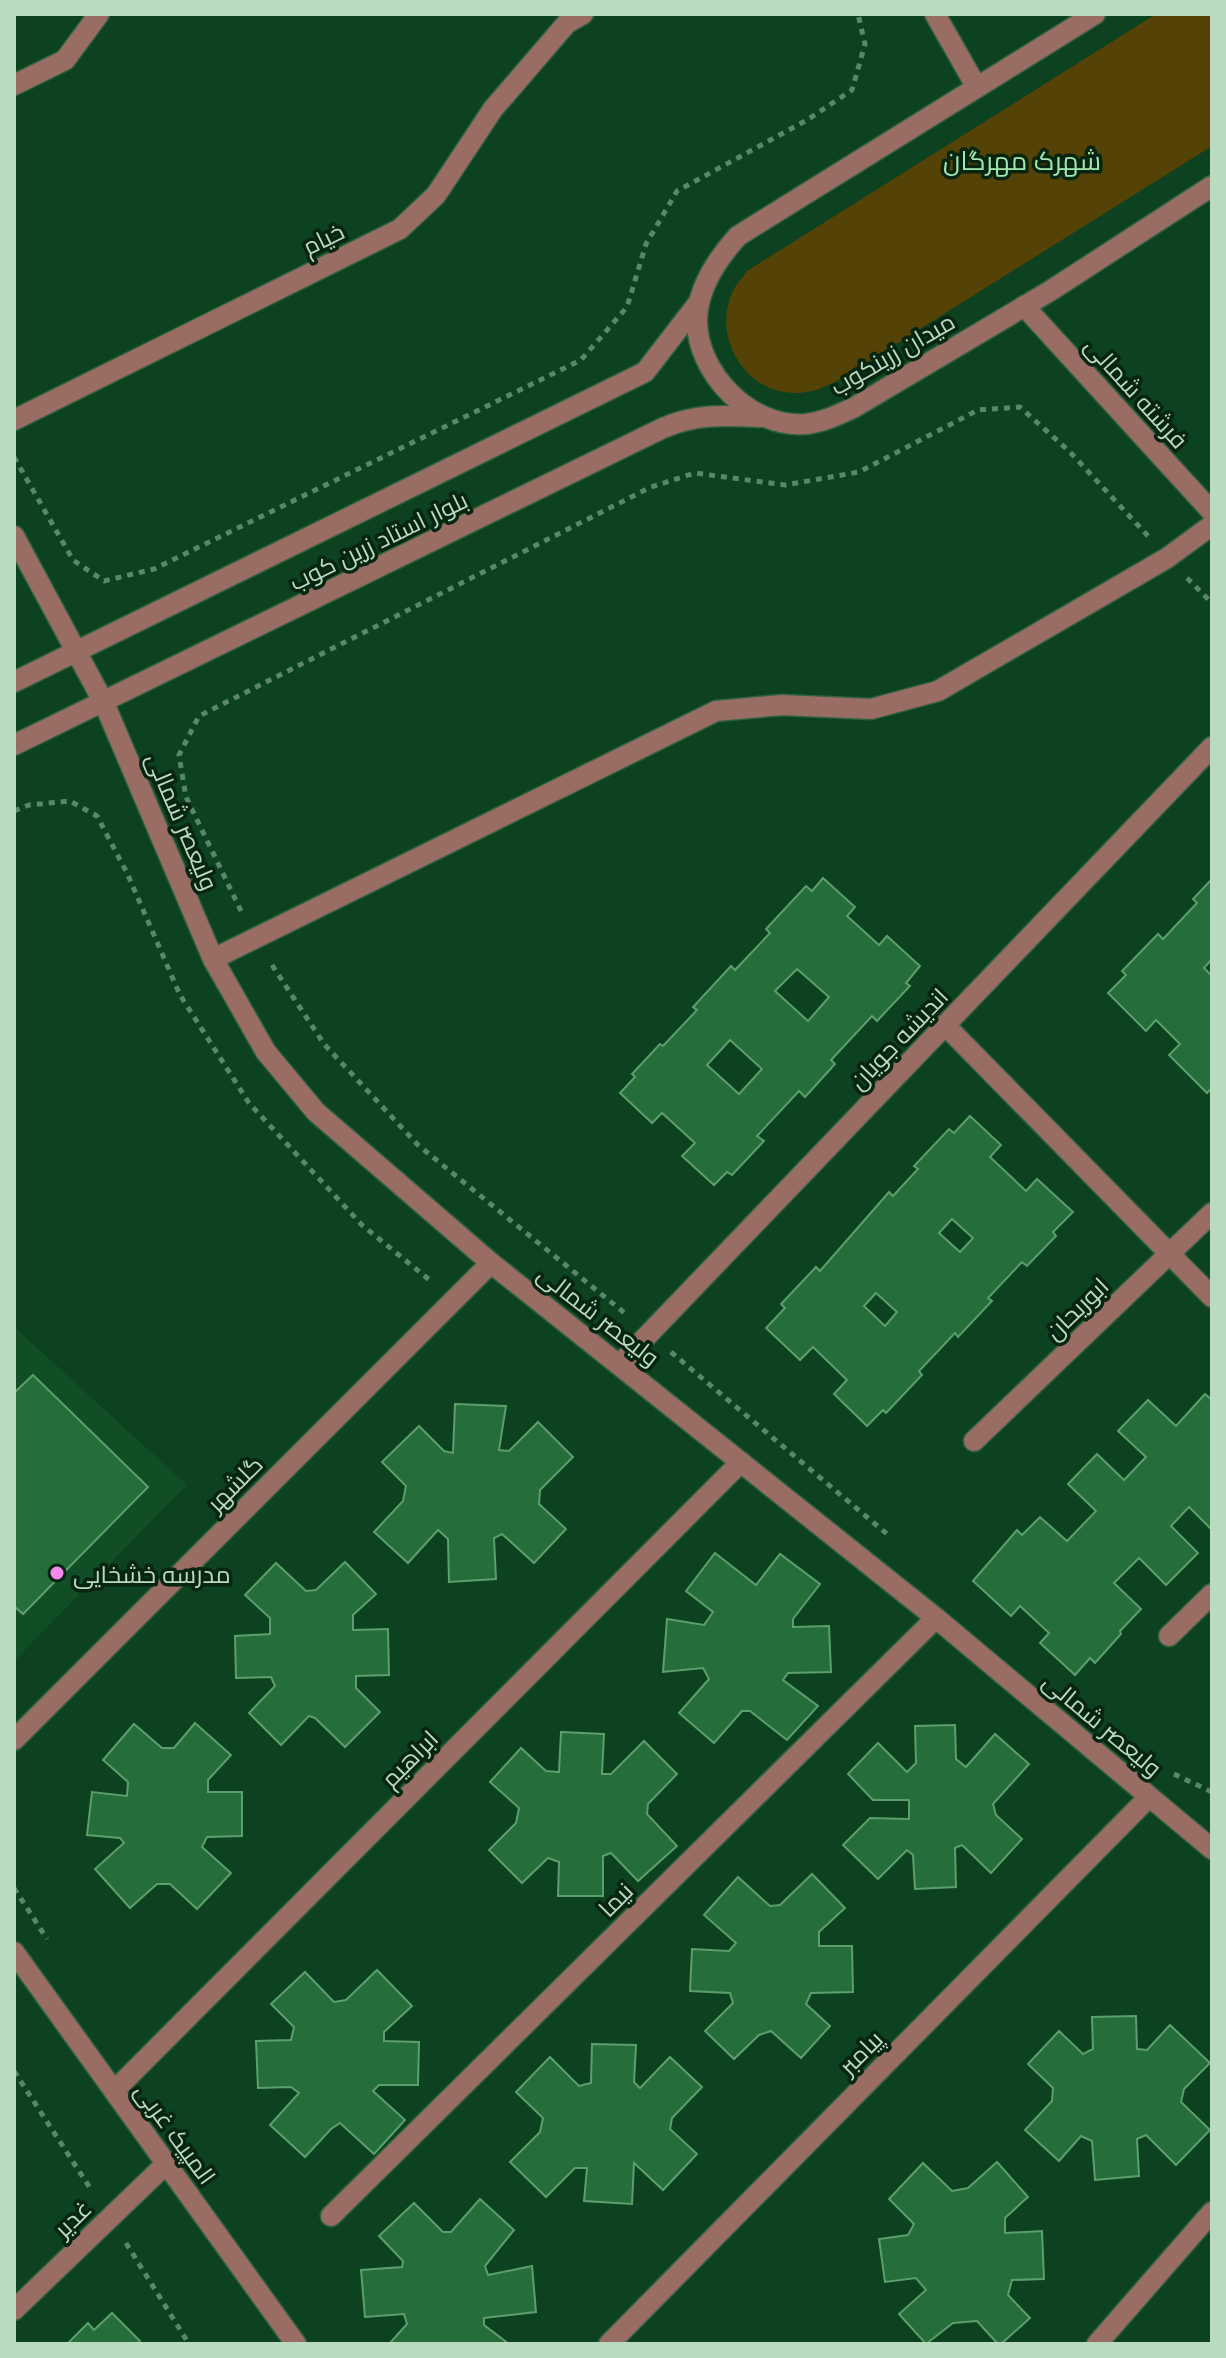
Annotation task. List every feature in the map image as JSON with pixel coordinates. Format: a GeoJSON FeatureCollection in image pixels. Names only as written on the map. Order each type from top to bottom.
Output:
{"type":"FeatureCollection","features":[{"type":"Feature","properties":{"kind":"street"},"geometry":{"type":"LineString","coordinates":[[14,85],[65,60],[99,14]]}},
{"type":"Feature","properties":{"kind":"street","name":"خیام"},"geometry":{"type":"LineString","coordinates":[[14,420],[400,229],[436,195],[493,109],[567,23],[583,14]]}},
{"type":"Feature","properties":{"kind":"street"},"geometry":{"type":"LineString","coordinates":[[935,14],[976,86]]}},
{"type":"Feature","properties":{"kind":"street","name":"میدان زرینکوب"},"geometry":{"type":"LineString","coordinates":[[1095,14],[738,236],[714,268],[701,299],[697,319],[707,362],[723,387],[744,406],[772,417],[795,424],[825,420],[853,408],[1024,306],[1212,186]]}},
{"type":"Feature","properties":{"kind":"street","name":"بلوار استاد زرین کوب"},"geometry":{"type":"LineString","coordinates":[[14,682],[645,372],[701,299]]}},
{"type":"Feature","properties":{"kind":"street","name":"فرشته شمالی"},"geometry":{"type":"LineString","coordinates":[[1024,306],[1212,512]]}},
{"type":"Feature","properties":{"kind":"street","name":"بلوار استاد زرین کوب"},"geometry":{"type":"LineString","coordinates":[[14,745],[684,419],[717,415],[772,417]]}},
{"type":"Feature","properties":{"kind":"street"},"geometry":{"type":"LineString","coordinates":[[213,959],[716,711],[782,705],[871,709],[938,691],[1167,558],[1212,525]]}},
{"type":"Feature","properties":{"kind":"street","name":"ولیعصر شمالی"},"geometry":{"type":"LineString","coordinates":[[14,536],[104,703],[213,959],[266,1052],[316,1112],[491,1263],[936,1618],[1212,1849]]}},
{"type":"Feature","properties":{"kind":"street","name":"اندیشه جویان"},"geometry":{"type":"LineString","coordinates":[[620,1364],[1212,747]]}},
{"type":"Feature","properties":{"kind":"street"},"geometry":{"type":"LineString","coordinates":[[946,1026],[1212,1297]]}},
{"type":"Feature","properties":{"kind":"street","name":"ابوریحان"},"geometry":{"type":"LineString","coordinates":[[974,1441],[1212,1213]]}},
{"type":"Feature","properties":{"kind":"street","name":"گلشهر"},"geometry":{"type":"LineString","coordinates":[[14,1740],[491,1263]]}},
{"type":"Feature","properties":{"kind":"street","name":"ابراهیم"},"geometry":{"type":"LineString","coordinates":[[114,2091],[741,1462]]}},
{"type":"Feature","properties":{"kind":"street"},"geometry":{"type":"LineString","coordinates":[[1169,1636],[1212,1594]]}},
{"type":"Feature","properties":{"kind":"street","name":"نیما"},"geometry":{"type":"LineString","coordinates":[[331,2216],[936,1618]]}},
{"type":"Feature","properties":{"kind":"street","name":"پیامبر"},"geometry":{"type":"LineString","coordinates":[[609,2344],[1149,1797]]}},
{"type":"Feature","properties":{"kind":"street","name":"المپیک غربی"},"geometry":{"type":"LineString","coordinates":[[14,1952],[296,2344]]}},
{"type":"Feature","properties":{"kind":"street","name":"غدیر"},"geometry":{"type":"LineString","coordinates":[[14,2310],[166,2164]]}},
{"type":"Feature","properties":{"kind":"street"},"geometry":{"type":"LineString","coordinates":[[1097,2344],[1212,2212]]}},
{"type":"Feature","properties":{"kind":"path"},"geometry":{"type":"LineString","coordinates":[[14,457],[73,560],[104,581],[154,569],[581,360],[627,307],[646,244],[677,191],[807,120],[852,90],[865,44],[858,14]]}},
{"type":"Feature","properties":{"kind":"path"},"geometry":{"type":"LineString","coordinates":[[890,1537],[649,1333],[418,1145],[324,1044],[255,940],[186,797],[179,755],[199,716],[651,487],[695,473],[785,485],[859,472],[978,410],[1020,407],[1070,452],[1212,603]]}},
{"type":"Feature","properties":{"kind":"path"},"geometry":{"type":"LineString","coordinates":[[1167,1770],[1212,1792]]}},
{"type":"Feature","properties":{"kind":"shaded area"},"geometry":{"type":"Polygon","coordinates":[[[1156,14],[1212,14],[1212,146],[837,381],[817,390],[796,393],[778,391],[748,373],[737,359],[726,326],[727,308],[733,291],[747,271],[1156,14]]]}},
{"type":"Feature","properties":{"kind":"shaded area","name":"مدرسه خشخایی"},"geometry":{"type":"Polygon","coordinates":[[[14,1327],[187,1485],[14,1661],[14,1327]]]}},
{"type":"Feature","properties":{"kind":"building"},"geometry":{"type":"Polygon","coordinates":[[[823,878],[855,907],[847,916],[879,945],[887,936],[920,966],[906,983],[910,986],[877,1021],[872,1016],[831,1060],[835,1064],[805,1097],[799,1091],[757,1136],[764,1141],[732,1175],[727,1172],[714,1185],[682,1156],[695,1143],[662,1113],[652,1123],[620,1093],[635,1077],[632,1074],[697,1010],[693,1007],[731,966],[735,970],[770,933],[766,929],[806,886],[812,891],[823,878]],[[797,969],[775,991],[808,1021],[829,997],[797,969]],[[730,1040],[707,1065],[739,1094],[762,1069],[730,1040]]]}},
{"type":"Feature","properties":{"kind":"building"},"geometry":{"type":"Polygon","coordinates":[[[1212,879],[1212,959],[1204,968],[1212,976],[1212,1088],[1207,1093],[1169,1055],[1180,1044],[1156,1020],[1146,1031],[1108,993],[1126,975],[1122,971],[1158,934],[1163,939],[1197,903],[1193,899],[1212,879]]]}},
{"type":"Feature","properties":{"kind":"building"},"geometry":{"type":"Polygon","coordinates":[[[970,1116],[1001,1145],[990,1157],[1026,1191],[1037,1179],[1073,1212],[1053,1232],[1056,1236],[1027,1266],[1022,1262],[988,1298],[992,1301],[958,1337],[955,1333],[919,1371],[922,1375],[886,1413],[883,1410],[867,1426],[834,1394],[847,1380],[813,1347],[800,1360],[766,1328],[785,1308],[781,1304],[816,1267],[820,1271],[889,1192],[893,1196],[918,1169],[914,1166],[949,1129],[954,1133],[970,1116]],[[952,1219],[939,1233],[960,1252],[973,1238],[952,1219]],[[876,1293],[864,1306],[885,1326],[897,1312],[876,1293]]]}},
{"type":"Feature","properties":{"kind":"building","name":"مدرسه خشخایی"},"geometry":{"type":"Polygon","coordinates":[[[33,1375],[148,1487],[23,1614],[14,1606],[14,1393],[33,1375]]]}},
{"type":"Feature","properties":{"kind":"building"},"geometry":{"type":"Polygon","coordinates":[[[1205,1394],[1212,1400],[1212,1530],[1189,1507],[1171,1526],[1198,1553],[1166,1585],[1139,1558],[1114,1583],[1141,1609],[1095,1663],[1090,1658],[1075,1675],[1040,1643],[1049,1633],[1020,1606],[1011,1616],[973,1581],[1017,1530],[1022,1535],[1040,1517],[1067,1541],[1096,1511],[1068,1484],[1097,1454],[1124,1480],[1146,1457],[1118,1431],[1148,1400],[1176,1426],[1205,1394]]]}},
{"type":"Feature","properties":{"kind":"building"},"geometry":{"type":"Polygon","coordinates":[[[455,1404],[506,1406],[499,1450],[509,1451],[538,1422],[573,1457],[540,1490],[539,1504],[566,1529],[534,1563],[502,1534],[494,1538],[496,1579],[449,1582],[448,1539],[438,1530],[408,1563],[374,1532],[403,1501],[406,1486],[382,1462],[419,1426],[444,1451],[453,1453],[455,1404]]]}},
{"type":"Feature","properties":{"kind":"building"},"geometry":{"type":"Polygon","coordinates":[[[715,1553],[756,1585],[780,1554],[820,1584],[793,1619],[793,1627],[829,1626],[831,1672],[788,1673],[783,1680],[818,1706],[787,1740],[750,1711],[742,1711],[714,1743],[679,1713],[709,1679],[703,1668],[663,1672],[667,1619],[704,1625],[713,1612],[686,1591],[715,1553]]]}},
{"type":"Feature","properties":{"kind":"building"},"geometry":{"type":"Polygon","coordinates":[[[345,1562],[376,1594],[353,1615],[353,1630],[388,1629],[389,1675],[356,1676],[356,1688],[380,1712],[345,1747],[309,1716],[281,1745],[249,1713],[275,1686],[271,1677],[236,1678],[235,1636],[270,1634],[270,1618],[245,1595],[276,1563],[306,1591],[316,1590],[345,1562]]]}},
{"type":"Feature","properties":{"kind":"building"},"geometry":{"type":"Polygon","coordinates":[[[195,1723],[231,1755],[208,1780],[208,1792],[242,1792],[242,1836],[207,1837],[202,1847],[231,1873],[197,1909],[170,1884],[157,1884],[130,1908],[95,1869],[124,1843],[120,1838],[87,1835],[92,1792],[127,1796],[128,1782],[103,1760],[134,1724],[162,1748],[174,1748],[195,1723]]]}},
{"type":"Feature","properties":{"kind":"building"},"geometry":{"type":"Polygon","coordinates":[[[955,1725],[956,1759],[966,1767],[995,1734],[1029,1764],[993,1804],[996,1815],[1022,1839],[991,1873],[962,1845],[955,1848],[956,1887],[915,1889],[913,1855],[907,1850],[878,1879],[843,1845],[870,1818],[909,1819],[909,1800],[873,1800],[848,1774],[878,1743],[907,1772],[916,1763],[915,1726],[955,1725]]]}},
{"type":"Feature","properties":{"kind":"building"},"geometry":{"type":"Polygon","coordinates":[[[561,1732],[604,1734],[602,1774],[611,1774],[644,1741],[677,1774],[648,1804],[647,1814],[677,1846],[638,1881],[611,1853],[603,1856],[603,1896],[558,1896],[559,1862],[548,1858],[522,1883],[489,1850],[516,1823],[519,1808],[490,1782],[521,1748],[546,1771],[559,1772],[561,1732]]]}},
{"type":"Feature","properties":{"kind":"building"},"geometry":{"type":"Polygon","coordinates":[[[812,1874],[845,1908],[819,1932],[819,1946],[852,1946],[853,1992],[811,1993],[806,2004],[830,2026],[801,2058],[771,2031],[759,2035],[734,2059],[705,2031],[733,2003],[730,1993],[690,1991],[692,1949],[729,1951],[736,1943],[704,1915],[738,1877],[770,1906],[780,1905],[812,1874]]]}},
{"type":"Feature","properties":{"kind":"building"},"geometry":{"type":"Polygon","coordinates":[[[377,1970],[412,2006],[384,2032],[384,2041],[419,2042],[418,2085],[379,2085],[373,2091],[405,2120],[374,2154],[340,2123],[305,2157],[270,2125],[299,2093],[291,2087],[258,2088],[256,2041],[291,2040],[294,2027],[271,2004],[305,1972],[334,2002],[346,2000],[377,1970]]]}},
{"type":"Feature","properties":{"kind":"building"},"geometry":{"type":"Polygon","coordinates":[[[1136,2016],[1137,2049],[1147,2050],[1170,2025],[1210,2063],[1184,2089],[1181,2102],[1210,2130],[1176,2165],[1146,2135],[1137,2139],[1139,2176],[1095,2180],[1092,2141],[1081,2136],[1059,2161],[1025,2130],[1052,2101],[1053,2088],[1028,2064],[1059,2031],[1083,2054],[1093,2049],[1092,2017],[1136,2016]]]}},
{"type":"Feature","properties":{"kind":"building"},"geometry":{"type":"Polygon","coordinates":[[[592,2044],[636,2045],[634,2082],[640,2088],[670,2057],[702,2087],[672,2118],[670,2129],[697,2154],[663,2190],[634,2163],[632,2204],[584,2201],[587,2168],[575,2168],[546,2197],[510,2162],[540,2132],[543,2118],[516,2092],[550,2057],[579,2086],[591,2083],[592,2044]]]}},
{"type":"Feature","properties":{"kind":"building"},"geometry":{"type":"Polygon","coordinates":[[[997,2162],[1028,2197],[1005,2218],[1005,2233],[1042,2231],[1044,2279],[1012,2280],[1008,2295],[1030,2318],[1001,2344],[977,2321],[953,2323],[926,2344],[899,2314],[926,2290],[916,2278],[885,2282],[879,2239],[908,2235],[914,2224],[889,2199],[923,2163],[952,2191],[968,2188],[997,2162]]]}},
{"type":"Feature","properties":{"kind":"building"},"geometry":{"type":"Polygon","coordinates":[[[480,2199],[514,2230],[485,2266],[488,2275],[532,2266],[536,2312],[484,2318],[484,2325],[509,2344],[389,2344],[407,2324],[404,2314],[365,2317],[361,2270],[402,2267],[403,2261],[379,2236],[414,2203],[443,2232],[451,2232],[480,2199]]]}},
{"type":"Feature","properties":{"kind":"building"},"geometry":{"type":"Polygon","coordinates":[[[112,2313],[140,2341],[137,2344],[67,2344],[88,2323],[94,2330],[112,2313]]]}},
{"type":"Feature","properties":{"kind":"place","name":"مدرسه خشخایی"},"geometry":{"type":"Point","coordinates":[57,1573]}},
{"type":"Feature","properties":{"kind":"district","name":"شهرک مهرگان"},"geometry":{"type":"Point","coordinates":[1022,160]}}]}
